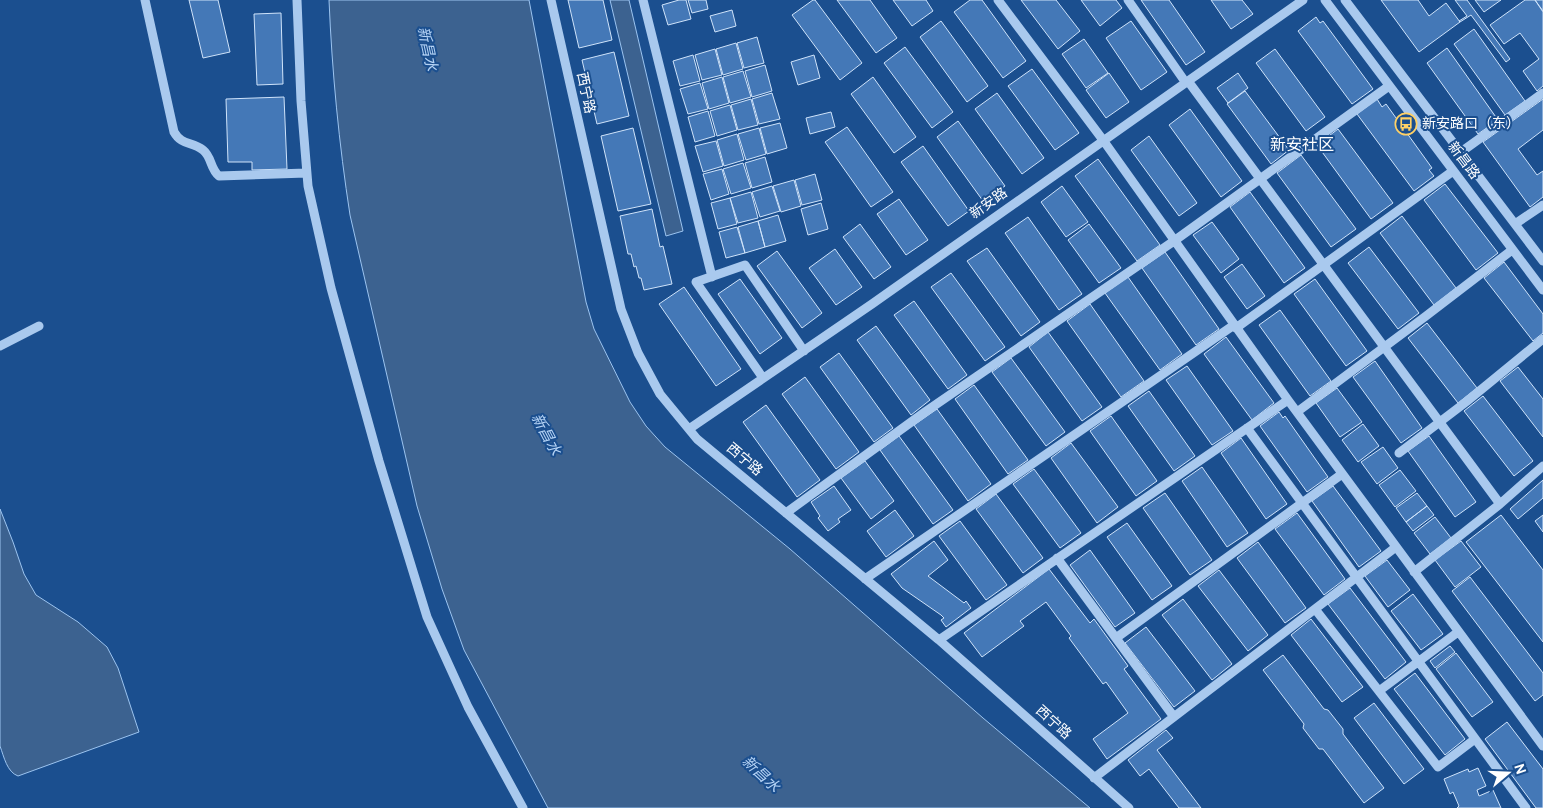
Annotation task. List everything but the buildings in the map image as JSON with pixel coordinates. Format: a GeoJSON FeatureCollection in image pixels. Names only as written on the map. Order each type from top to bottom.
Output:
{"type":"FeatureCollection","features":[{"type":"Feature","properties":{"kind":"street"},"geometry":{"type":"LineString","coordinates":[[145,0],[174,132],[178,138],[205,151],[214,172],[219,176],[306,173]]}},
{"type":"Feature","properties":{"kind":"street"},"geometry":{"type":"LineString","coordinates":[[297,0],[306,173],[316,227],[378,461],[427,617],[468,707],[523,808]]}},
{"type":"Feature","properties":{"kind":"street","name":"西宁路"},"geometry":{"type":"LineString","coordinates":[[551,0],[621,309],[638,353],[660,394],[697,439],[939,640],[1129,808]]}},
{"type":"Feature","properties":{"kind":"street"},"geometry":{"type":"LineString","coordinates":[[643,0],[712,277]]}},
{"type":"Feature","properties":{"kind":"street"},"geometry":{"type":"LineString","coordinates":[[998,0],[1103,140],[1288,400],[1543,746]]}},
{"type":"Feature","properties":{"kind":"street"},"geometry":{"type":"LineString","coordinates":[[1128,0],[1500,504]]}},
{"type":"Feature","properties":{"kind":"street","name":"新安路"},"geometry":{"type":"LineString","coordinates":[[689,429],[804,351],[1304,0]]}},
{"type":"Feature","properties":{"kind":"street","name":"新昌路"},"geometry":{"type":"LineString","coordinates":[[1325,0],[1543,290]]}},
{"type":"Feature","properties":{"kind":"street","name":"新昌路"},"geometry":{"type":"LineString","coordinates":[[1344,0],[1543,261]]}},
{"type":"Feature","properties":{"kind":"street"},"geometry":{"type":"LineString","coordinates":[[786,513],[933,406],[1174,241],[1388,86]]}},
{"type":"Feature","properties":{"kind":"street"},"geometry":{"type":"LineString","coordinates":[[1461,152],[1543,93]]}},
{"type":"Feature","properties":{"kind":"street"},"geometry":{"type":"LineString","coordinates":[[865,579],[1323,265],[1453,171]]}},
{"type":"Feature","properties":{"kind":"street"},"geometry":{"type":"LineString","coordinates":[[1515,224],[1543,205]]}},
{"type":"Feature","properties":{"kind":"street"},"geometry":{"type":"LineString","coordinates":[[1297,412],[1512,250]]}},
{"type":"Feature","properties":{"kind":"street"},"geometry":{"type":"LineString","coordinates":[[762,378],[696,282],[745,265],[804,351]]}},
{"type":"Feature","properties":{"kind":"street"},"geometry":{"type":"LineString","coordinates":[[0,346],[39,326]]}},
{"type":"Feature","properties":{"kind":"street"},"geometry":{"type":"LineString","coordinates":[[1399,453],[1543,339]]}},
{"type":"Feature","properties":{"kind":"street"},"geometry":{"type":"LineString","coordinates":[[939,640],[1288,400]]}},
{"type":"Feature","properties":{"kind":"street"},"geometry":{"type":"LineString","coordinates":[[1246,428],[1526,808]]}},
{"type":"Feature","properties":{"kind":"street"},"geometry":{"type":"LineString","coordinates":[[1414,572],[1500,504],[1543,466]]}},
{"type":"Feature","properties":{"kind":"street"},"geometry":{"type":"LineString","coordinates":[[1116,638],[1342,474]]}},
{"type":"Feature","properties":{"kind":"street"},"geometry":{"type":"LineString","coordinates":[[1094,778],[1396,547]]}},
{"type":"Feature","properties":{"kind":"street"},"geometry":{"type":"LineString","coordinates":[[1056,558],[1174,717]]}},
{"type":"Feature","properties":{"kind":"street"},"geometry":{"type":"LineString","coordinates":[[1315,608],[1438,767],[1475,738]]}},
{"type":"Feature","properties":{"kind":"street"},"geometry":{"type":"LineString","coordinates":[[1379,691],[1458,632]]}},
{"type":"Feature","properties":{"kind":"water","name":"新昌水"},"geometry":{"type":"Polygon","coordinates":[[[329,0],[529,0],[586,302],[594,329],[630,402],[646,426],[665,447],[790,549],[983,718],[1090,808],[548,808],[464,650],[442,589],[417,506],[350,215],[336,108],[329,0]]]}},
{"type":"Feature","properties":{"kind":"water"},"geometry":{"type":"Polygon","coordinates":[[[610,0],[629,0],[683,231],[666,236],[610,0]]]}},
{"type":"Feature","properties":{"kind":"water"},"geometry":{"type":"Polygon","coordinates":[[[0,509],[24,574],[36,595],[78,622],[107,647],[118,668],[139,732],[18,776],[9,768],[0,746],[0,509]]]}},
{"type":"Feature","properties":{"kind":"place","name":"新安路口（东）"},"geometry":{"type":"Point","coordinates":[1406,124]}},
{"type":"Feature","properties":{"kind":"district","name":"新安社区"},"geometry":{"type":"Point","coordinates":[1302,146]}}]}
